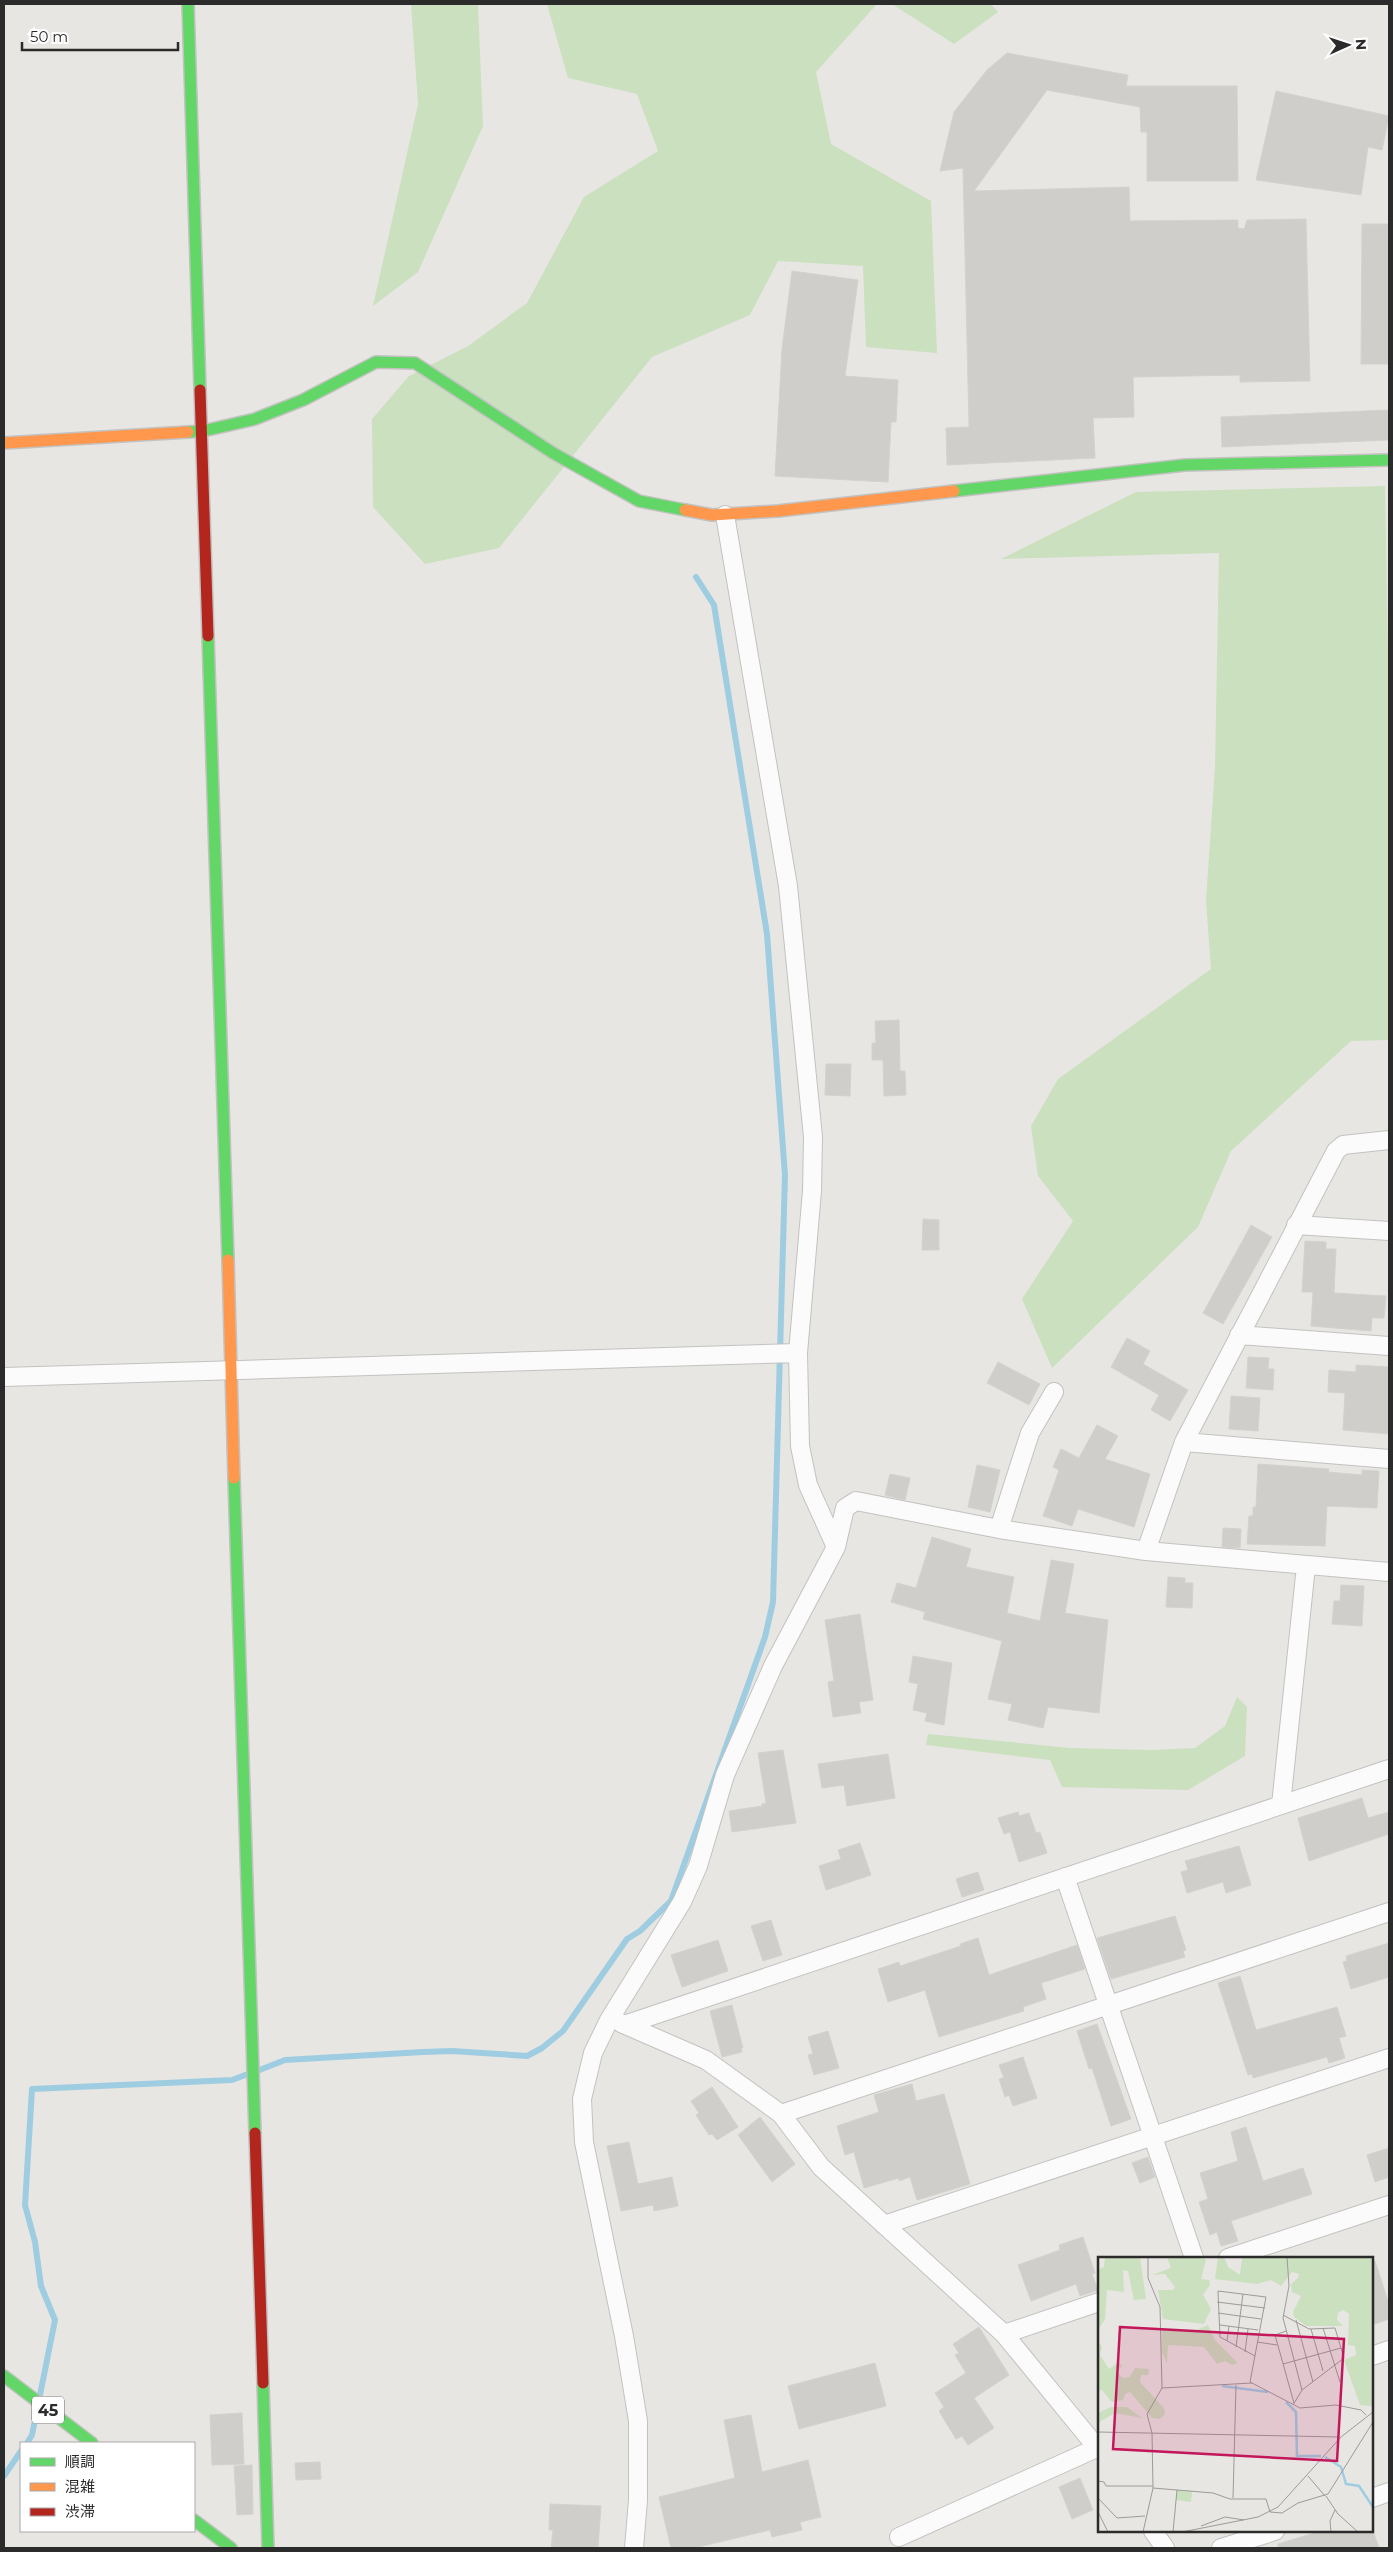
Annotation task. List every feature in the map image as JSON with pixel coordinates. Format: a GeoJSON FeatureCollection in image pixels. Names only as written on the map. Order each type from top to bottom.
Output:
{"type":"FeatureCollection","features":[{"type":"Feature","properties":{"kind":"main road"},"geometry":{"type":"LineString","coordinates":[[188,4],[203,431],[230,1370],[268,2548]]}},
{"type":"Feature","properties":{"kind":"main road"},"geometry":{"type":"LineString","coordinates":[[4,443],[203,431],[255,419],[303,400],[376,362],[416,363],[553,453],[639,501],[712,514],[725,515],[907,497],[1185,464],[1389,460]]}},
{"type":"Feature","properties":{"kind":"main road","name":"45"},"geometry":{"type":"LineString","coordinates":[[4,2376],[91,2442]]}},
{"type":"Feature","properties":{"kind":"main road"},"geometry":{"type":"LineString","coordinates":[[195,2521],[231,2548]]}},
{"type":"Feature","properties":{"kind":"street"},"geometry":{"type":"LineString","coordinates":[[725,515],[788,886],[813,1137],[812,1191],[798,1353],[800,1446],[808,1485],[836,1547]]}},
{"type":"Feature","properties":{"kind":"street"},"geometry":{"type":"LineString","coordinates":[[1146,1551],[1184,1442],[1296,1225],[1336,1152],[1343,1145],[1389,1140]]}},
{"type":"Feature","properties":{"kind":"street"},"geometry":{"type":"LineString","coordinates":[[1296,1225],[1389,1231]]}},
{"type":"Feature","properties":{"kind":"street"},"geometry":{"type":"LineString","coordinates":[[1239,1335],[1389,1346]]}},
{"type":"Feature","properties":{"kind":"street"},"geometry":{"type":"LineString","coordinates":[[4,1378],[798,1353]]}},
{"type":"Feature","properties":{"kind":"street"},"geometry":{"type":"LineString","coordinates":[[999,1530],[1030,1433],[1054,1392]]}},
{"type":"Feature","properties":{"kind":"street"},"geometry":{"type":"LineString","coordinates":[[1184,1442],[1389,1459]]}},
{"type":"Feature","properties":{"kind":"street"},"geometry":{"type":"LineString","coordinates":[[634,2548],[638,2500],[638,2421],[624,2336],[584,2142],[582,2099],[594,2053],[609,2020],[682,1902],[698,1866],[725,1775],[769,1675],[836,1547],[845,1508],[856,1501],[999,1530],[1146,1551],[1389,1572]]}},
{"type":"Feature","properties":{"kind":"street"},"geometry":{"type":"LineString","coordinates":[[1281,1805],[1306,1566]]}},
{"type":"Feature","properties":{"kind":"street"},"geometry":{"type":"LineString","coordinates":[[627,2024],[1389,1769]]}},
{"type":"Feature","properties":{"kind":"street"},"geometry":{"type":"LineString","coordinates":[[1065,1877],[1194,2257]]}},
{"type":"Feature","properties":{"kind":"street"},"geometry":{"type":"LineString","coordinates":[[781,2114],[1389,1912]]}},
{"type":"Feature","properties":{"kind":"street"},"geometry":{"type":"LineString","coordinates":[[609,2020],[627,2024],[706,2060],[781,2114],[821,2167],[1004,2334],[1098,2447]]}},
{"type":"Feature","properties":{"kind":"street"},"geometry":{"type":"LineString","coordinates":[[884,2225],[1389,2058]]}},
{"type":"Feature","properties":{"kind":"street"},"geometry":{"type":"LineString","coordinates":[[1231,2257],[1389,2206]]}},
{"type":"Feature","properties":{"kind":"street"},"geometry":{"type":"LineString","coordinates":[[1004,2334],[1098,2302]]}},
{"type":"Feature","properties":{"kind":"street"},"geometry":{"type":"LineString","coordinates":[[1373,2356],[1389,2350]]}},
{"type":"Feature","properties":{"kind":"street"},"geometry":{"type":"LineString","coordinates":[[899,2537],[1098,2448]]}},
{"type":"Feature","properties":{"kind":"street"},"geometry":{"type":"LineString","coordinates":[[1373,2498],[1389,2492]]}},
{"type":"Feature","properties":{"kind":"street"},"geometry":{"type":"LineString","coordinates":[[1154,2532],[1165,2548]]}},
{"type":"Feature","properties":{"kind":"street"},"geometry":{"type":"LineString","coordinates":[[1221,2548],[1272,2532]]}},
{"type":"Feature","properties":{"kind":"green space"},"geometry":{"type":"Polygon","coordinates":[[[411,4],[478,4],[483,126],[418,272],[373,306],[418,104],[411,4]]]}},
{"type":"Feature","properties":{"kind":"green space"},"geometry":{"type":"Polygon","coordinates":[[[547,4],[877,4],[816,72],[831,144],[931,201],[937,353],[866,347],[863,266],[778,261],[750,315],[652,357],[499,548],[425,564],[373,507],[372,419],[409,376],[468,346],[527,303],[584,197],[658,151],[637,94],[568,78],[547,4]]]}},
{"type":"Feature","properties":{"kind":"green space"},"geometry":{"type":"Polygon","coordinates":[[[892,4],[991,4],[998,12],[954,44],[892,4]]]}},
{"type":"Feature","properties":{"kind":"green space"},"geometry":{"type":"Polygon","coordinates":[[[1385,486],[1389,706],[1389,1040],[1351,1041],[1231,1151],[1198,1227],[1052,1368],[1022,1299],[1073,1221],[1038,1176],[1031,1126],[1058,1079],[1211,969],[1206,901],[1215,767],[1219,553],[1001,559],[1136,492],[1385,486]]]}},
{"type":"Feature","properties":{"kind":"green space"},"geometry":{"type":"Polygon","coordinates":[[[1237,1697],[1247,1707],[1245,1756],[1188,1790],[1062,1787],[1050,1760],[926,1745],[928,1734],[1070,1748],[1152,1750],[1195,1748],[1225,1726],[1237,1697]]]}},
{"type":"Feature","properties":{"kind":"building"},"geometry":{"type":"Polygon","coordinates":[[[1007,53],[1128,75],[1126,86],[1237,86],[1238,181],[1147,181],[1147,132],[1141,132],[1140,107],[1047,90],[974,191],[1129,187],[1130,221],[1238,220],[1238,228],[1244,229],[1247,220],[1306,219],[1310,381],[1240,382],[1240,375],[1133,377],[1134,417],[1093,418],[1095,458],[947,465],[946,428],[969,427],[963,168],[940,171],[954,112],[987,70],[1007,53]]]}},
{"type":"Feature","properties":{"kind":"building"},"geometry":{"type":"Polygon","coordinates":[[[1276,91],[1389,116],[1382,150],[1368,147],[1361,195],[1256,180],[1276,91]]]}},
{"type":"Feature","properties":{"kind":"building"},"geometry":{"type":"Polygon","coordinates":[[[1362,224],[1389,224],[1389,364],[1361,364],[1362,224]]]}},
{"type":"Feature","properties":{"kind":"building"},"geometry":{"type":"Polygon","coordinates":[[[792,271],[858,280],[845,376],[898,380],[896,422],[891,422],[888,482],[775,476],[782,349],[792,271]]]}},
{"type":"Feature","properties":{"kind":"building"},"geometry":{"type":"Polygon","coordinates":[[[1389,410],[1389,440],[1222,447],[1221,417],[1389,410]]]}},
{"type":"Feature","properties":{"kind":"building"},"geometry":{"type":"Polygon","coordinates":[[[899,1020],[900,1071],[905,1071],[906,1095],[884,1096],[883,1060],[872,1060],[872,1043],[876,1043],[875,1021],[899,1020]]]}},
{"type":"Feature","properties":{"kind":"building"},"geometry":{"type":"Polygon","coordinates":[[[826,1064],[851,1064],[850,1096],[825,1095],[826,1064]]]}},
{"type":"Feature","properties":{"kind":"building"},"geometry":{"type":"Polygon","coordinates":[[[923,1219],[939,1220],[939,1250],[922,1250],[923,1219]]]}},
{"type":"Feature","properties":{"kind":"building"},"geometry":{"type":"Polygon","coordinates":[[[1251,1225],[1272,1237],[1223,1324],[1203,1313],[1251,1225]]]}},
{"type":"Feature","properties":{"kind":"building"},"geometry":{"type":"Polygon","coordinates":[[[1305,1241],[1326,1242],[1326,1249],[1336,1249],[1334,1293],[1386,1296],[1384,1318],[1372,1318],[1371,1331],[1311,1326],[1313,1292],[1302,1292],[1305,1241]]]}},
{"type":"Feature","properties":{"kind":"building"},"geometry":{"type":"Polygon","coordinates":[[[1127,1338],[1150,1351],[1143,1364],[1188,1390],[1170,1421],[1151,1410],[1159,1395],[1111,1367],[1127,1338]]]}},
{"type":"Feature","properties":{"kind":"building"},"geometry":{"type":"Polygon","coordinates":[[[1248,1357],[1269,1358],[1268,1369],[1274,1369],[1273,1390],[1246,1388],[1248,1357]]]}},
{"type":"Feature","properties":{"kind":"building"},"geometry":{"type":"Polygon","coordinates":[[[998,1362],[1040,1384],[1029,1405],[987,1383],[998,1362]]]}},
{"type":"Feature","properties":{"kind":"building"},"geometry":{"type":"Polygon","coordinates":[[[1356,1365],[1389,1367],[1389,1434],[1343,1430],[1345,1393],[1328,1392],[1329,1370],[1356,1372],[1356,1365]]]}},
{"type":"Feature","properties":{"kind":"building"},"geometry":{"type":"Polygon","coordinates":[[[1231,1396],[1260,1398],[1258,1431],[1229,1429],[1231,1396]]]}},
{"type":"Feature","properties":{"kind":"building"},"geometry":{"type":"Polygon","coordinates":[[[1097,1425],[1118,1436],[1105,1459],[1150,1474],[1134,1527],[1078,1509],[1072,1526],[1043,1516],[1059,1470],[1053,1467],[1061,1449],[1079,1458],[1097,1425]]]}},
{"type":"Feature","properties":{"kind":"building"},"geometry":{"type":"Polygon","coordinates":[[[1258,1464],[1329,1469],[1328,1472],[1362,1475],[1362,1470],[1379,1471],[1377,1508],[1327,1506],[1325,1546],[1247,1544],[1249,1516],[1253,1516],[1253,1507],[1256,1507],[1258,1464]]]}},
{"type":"Feature","properties":{"kind":"building"},"geometry":{"type":"Polygon","coordinates":[[[977,1465],[1000,1470],[990,1512],[968,1507],[977,1465]]]}},
{"type":"Feature","properties":{"kind":"building"},"geometry":{"type":"Polygon","coordinates":[[[890,1474],[910,1478],[905,1500],[885,1495],[890,1474]]]}},
{"type":"Feature","properties":{"kind":"building"},"geometry":{"type":"Polygon","coordinates":[[[1223,1528],[1241,1529],[1240,1548],[1222,1547],[1223,1528]]]}},
{"type":"Feature","properties":{"kind":"building"},"geometry":{"type":"Polygon","coordinates":[[[932,1537],[971,1549],[966,1567],[1014,1577],[1007,1613],[1040,1621],[1051,1560],[1074,1564],[1065,1613],[1108,1620],[1099,1713],[1048,1707],[1043,1728],[1008,1720],[1012,1704],[988,1699],[1002,1641],[923,1619],[925,1612],[891,1602],[897,1583],[916,1588],[932,1537]]]}},
{"type":"Feature","properties":{"kind":"building"},"geometry":{"type":"Polygon","coordinates":[[[1168,1577],[1185,1578],[1185,1583],[1193,1583],[1192,1608],[1166,1607],[1168,1577]]]}},
{"type":"Feature","properties":{"kind":"building"},"geometry":{"type":"Polygon","coordinates":[[[1341,1585],[1364,1586],[1362,1626],[1332,1624],[1334,1601],[1340,1601],[1341,1585]]]}},
{"type":"Feature","properties":{"kind":"building"},"geometry":{"type":"Polygon","coordinates":[[[860,1614],[873,1700],[859,1702],[861,1713],[833,1717],[828,1682],[834,1681],[825,1620],[860,1614]]]}},
{"type":"Feature","properties":{"kind":"building"},"geometry":{"type":"Polygon","coordinates":[[[913,1656],[952,1663],[944,1725],[925,1721],[927,1713],[913,1710],[918,1684],[909,1682],[913,1656]]]}},
{"type":"Feature","properties":{"kind":"building"},"geometry":{"type":"Polygon","coordinates":[[[783,1750],[796,1823],[732,1832],[729,1811],[762,1806],[762,1804],[766,1803],[758,1753],[783,1750]]]}},
{"type":"Feature","properties":{"kind":"building"},"geometry":{"type":"Polygon","coordinates":[[[888,1754],[895,1798],[847,1806],[844,1785],[822,1788],[818,1764],[888,1754]]]}},
{"type":"Feature","properties":{"kind":"building"},"geometry":{"type":"Polygon","coordinates":[[[1362,1798],[1368,1818],[1389,1812],[1389,1834],[1309,1861],[1298,1818],[1362,1798]]]}},
{"type":"Feature","properties":{"kind":"building"},"geometry":{"type":"Polygon","coordinates":[[[1018,1812],[1019,1816],[1029,1813],[1036,1833],[1040,1832],[1047,1853],[1019,1862],[1010,1832],[1004,1834],[998,1818],[1018,1812]]]}},
{"type":"Feature","properties":{"kind":"building"},"geometry":{"type":"Polygon","coordinates":[[[860,1843],[871,1875],[826,1890],[819,1866],[841,1859],[838,1850],[860,1843]]]}},
{"type":"Feature","properties":{"kind":"building"},"geometry":{"type":"Polygon","coordinates":[[[1239,1846],[1251,1885],[1226,1893],[1223,1882],[1187,1893],[1181,1872],[1188,1870],[1185,1861],[1239,1846]]]}},
{"type":"Feature","properties":{"kind":"building"},"geometry":{"type":"Polygon","coordinates":[[[978,1872],[984,1890],[962,1897],[956,1879],[978,1872]]]}},
{"type":"Feature","properties":{"kind":"building"},"geometry":{"type":"Polygon","coordinates":[[[1175,1916],[1186,1950],[1183,1951],[1185,1957],[1111,1979],[1097,1938],[1175,1916]]]}},
{"type":"Feature","properties":{"kind":"building"},"geometry":{"type":"Polygon","coordinates":[[[771,1920],[782,1955],[763,1961],[751,1926],[771,1920]]]}},
{"type":"Feature","properties":{"kind":"building"},"geometry":{"type":"Polygon","coordinates":[[[978,1938],[989,1975],[1077,1945],[1085,1969],[1041,1983],[1046,1999],[1023,2007],[1024,2011],[939,2037],[925,1990],[888,2002],[878,1969],[899,1962],[900,1966],[961,1946],[960,1944],[978,1938]]]}},
{"type":"Feature","properties":{"kind":"building"},"geometry":{"type":"Polygon","coordinates":[[[718,1940],[728,1971],[682,1987],[671,1955],[718,1940]]]}},
{"type":"Feature","properties":{"kind":"building"},"geometry":{"type":"Polygon","coordinates":[[[1389,1943],[1389,1977],[1351,1989],[1343,1962],[1347,1961],[1346,1956],[1389,1943]]]}},
{"type":"Feature","properties":{"kind":"building"},"geometry":{"type":"Polygon","coordinates":[[[1240,1976],[1256,2030],[1337,2007],[1346,2036],[1339,2038],[1345,2058],[1329,2063],[1327,2057],[1253,2078],[1252,2074],[1248,2075],[1218,1983],[1240,1976]]]}},
{"type":"Feature","properties":{"kind":"building"},"geometry":{"type":"Polygon","coordinates":[[[732,2005],[743,2048],[741,2048],[742,2052],[722,2057],[710,2011],[732,2005]]]}},
{"type":"Feature","properties":{"kind":"building"},"geometry":{"type":"Polygon","coordinates":[[[1097,2024],[1131,2119],[1111,2126],[1092,2068],[1089,2069],[1077,2031],[1097,2024]]]}},
{"type":"Feature","properties":{"kind":"building"},"geometry":{"type":"Polygon","coordinates":[[[828,2031],[839,2068],[814,2075],[808,2055],[813,2054],[808,2037],[828,2031]]]}},
{"type":"Feature","properties":{"kind":"building"},"geometry":{"type":"Polygon","coordinates":[[[1023,2057],[1037,2098],[1013,2106],[1009,2095],[1005,2097],[999,2079],[1004,2078],[999,2065],[1023,2057]]]}},
{"type":"Feature","properties":{"kind":"building"},"geometry":{"type":"Polygon","coordinates":[[[912,2084],[916,2101],[944,2094],[970,2184],[917,2200],[910,2177],[899,2181],[899,2178],[864,2188],[854,2152],[845,2155],[837,2126],[879,2112],[874,2095],[912,2084]]]}},
{"type":"Feature","properties":{"kind":"building"},"geometry":{"type":"Polygon","coordinates":[[[712,2087],[738,2127],[717,2140],[712,2134],[709,2135],[696,2115],[699,2113],[691,2101],[712,2087]]]}},
{"type":"Feature","properties":{"kind":"building"},"geometry":{"type":"Polygon","coordinates":[[[760,2117],[795,2164],[772,2182],[738,2135],[760,2117]]]}},
{"type":"Feature","properties":{"kind":"building"},"geometry":{"type":"Polygon","coordinates":[[[1246,2127],[1263,2181],[1303,2168],[1312,2194],[1231,2221],[1238,2241],[1221,2246],[1217,2232],[1210,2235],[1199,2202],[1208,2199],[1200,2173],[1238,2161],[1231,2132],[1246,2127]]]}},
{"type":"Feature","properties":{"kind":"building"},"geometry":{"type":"Polygon","coordinates":[[[629,2142],[638,2184],[672,2177],[678,2206],[654,2211],[653,2205],[621,2211],[607,2146],[629,2142]]]}},
{"type":"Feature","properties":{"kind":"building"},"geometry":{"type":"Polygon","coordinates":[[[1389,2148],[1389,2177],[1375,2182],[1367,2155],[1389,2148]]]}},
{"type":"Feature","properties":{"kind":"building"},"geometry":{"type":"Polygon","coordinates":[[[1148,2157],[1155,2177],[1140,2183],[1132,2163],[1148,2157]]]}},
{"type":"Feature","properties":{"kind":"building"},"geometry":{"type":"Polygon","coordinates":[[[1083,2237],[1095,2273],[1092,2274],[1098,2290],[1080,2296],[1076,2284],[1031,2301],[1018,2265],[1060,2250],[1059,2245],[1083,2237]]]}},
{"type":"Feature","properties":{"kind":"building"},"geometry":{"type":"Polygon","coordinates":[[[1373,2261],[1375,2261],[1389,2304],[1389,2319],[1373,2325],[1373,2261]]]}},
{"type":"Feature","properties":{"kind":"building"},"geometry":{"type":"Polygon","coordinates":[[[979,2327],[1009,2375],[974,2398],[994,2428],[968,2445],[962,2436],[956,2439],[939,2411],[944,2407],[935,2393],[966,2373],[955,2355],[959,2353],[953,2344],[979,2327]]]}},
{"type":"Feature","properties":{"kind":"building"},"geometry":{"type":"Polygon","coordinates":[[[875,2363],[886,2406],[799,2429],[788,2386],[875,2363]]]}},
{"type":"Feature","properties":{"kind":"building"},"geometry":{"type":"Polygon","coordinates":[[[242,2413],[244,2464],[212,2465],[210,2415],[242,2413]]]}},
{"type":"Feature","properties":{"kind":"building"},"geometry":{"type":"Polygon","coordinates":[[[751,2415],[762,2472],[808,2460],[821,2517],[800,2522],[802,2530],[772,2537],[770,2530],[694,2548],[671,2548],[659,2497],[735,2478],[724,2420],[751,2415]]]}},
{"type":"Feature","properties":{"kind":"building"},"geometry":{"type":"Polygon","coordinates":[[[320,2462],[321,2479],[296,2480],[295,2463],[320,2462]]]}},
{"type":"Feature","properties":{"kind":"building"},"geometry":{"type":"Polygon","coordinates":[[[252,2465],[253,2514],[237,2515],[234,2466],[252,2465]]]}},
{"type":"Feature","properties":{"kind":"building"},"geometry":{"type":"Polygon","coordinates":[[[1080,2478],[1093,2510],[1072,2519],[1059,2487],[1080,2478]]]}},
{"type":"Feature","properties":{"kind":"building"},"geometry":{"type":"Polygon","coordinates":[[[550,2504],[601,2506],[598,2548],[551,2548],[553,2530],[549,2530],[550,2504]]]}},
{"type":"Feature","properties":{"kind":"building"},"geometry":{"type":"Polygon","coordinates":[[[1373,2531],[1379,2548],[1278,2548],[1278,2544],[1318,2532],[1373,2531]]]}},
{"type":"Feature","properties":{"kind":"waterway"},"geometry":{"type":"LineString","coordinates":[[257,2071],[285,2060],[423,2052],[452,2051],[527,2056],[542,2048],[563,2031],[627,1939],[640,1931],[671,1901],[765,1637],[773,1602],[785,1175],[767,934],[714,605],[696,577]]}},
{"type":"Feature","properties":{"kind":"waterway"},"geometry":{"type":"LineString","coordinates":[[40,2395],[55,2320],[41,2286],[35,2242],[25,2205],[32,2089],[232,2080],[248,2074]]}},
{"type":"Feature","properties":{"kind":"waterway"},"geometry":{"type":"LineString","coordinates":[[28,2442],[32,2435],[37,2410]]}},
{"type":"Feature","properties":{"kind":"waterway"},"geometry":{"type":"LineString","coordinates":[[4,2476],[20,2452]]}},
{"type":"Feature","properties":{"kind":"traffic: fast"},"geometry":{"type":"LineString","coordinates":[[188,4],[200,390]]}},
{"type":"Feature","properties":{"kind":"traffic: fast"},"geometry":{"type":"LineString","coordinates":[[188,432],[203,431],[255,419],[303,400],[376,362],[415,363],[553,453],[639,501],[685,510]]}},
{"type":"Feature","properties":{"kind":"traffic: fast"},"geometry":{"type":"LineString","coordinates":[[954,491],[1185,465],[1389,460]]}},
{"type":"Feature","properties":{"kind":"traffic: fast"},"geometry":{"type":"LineString","coordinates":[[208,636],[228,1260]]}},
{"type":"Feature","properties":{"kind":"traffic: fast"},"geometry":{"type":"LineString","coordinates":[[234,1478],[255,2133]]}},
{"type":"Feature","properties":{"kind":"traffic: fast"},"geometry":{"type":"LineString","coordinates":[[4,2376],[91,2442]]}},
{"type":"Feature","properties":{"kind":"traffic: fast"},"geometry":{"type":"LineString","coordinates":[[263,2383],[268,2548]]}},
{"type":"Feature","properties":{"kind":"traffic: fast"},"geometry":{"type":"LineString","coordinates":[[195,2521],[231,2548]]}},
{"type":"Feature","properties":{"kind":"traffic: slow"},"geometry":{"type":"LineString","coordinates":[[4,443],[188,432]]}},
{"type":"Feature","properties":{"kind":"traffic: slow"},"geometry":{"type":"LineString","coordinates":[[685,510],[712,515],[778,511],[954,491]]}},
{"type":"Feature","properties":{"kind":"traffic: slow"},"geometry":{"type":"LineString","coordinates":[[228,1260],[234,1478]]}},
{"type":"Feature","properties":{"kind":"traffic: jam"},"geometry":{"type":"LineString","coordinates":[[200,390],[208,636]]}},
{"type":"Feature","properties":{"kind":"traffic: jam"},"geometry":{"type":"LineString","coordinates":[[255,2133],[263,2383]]}}]}
